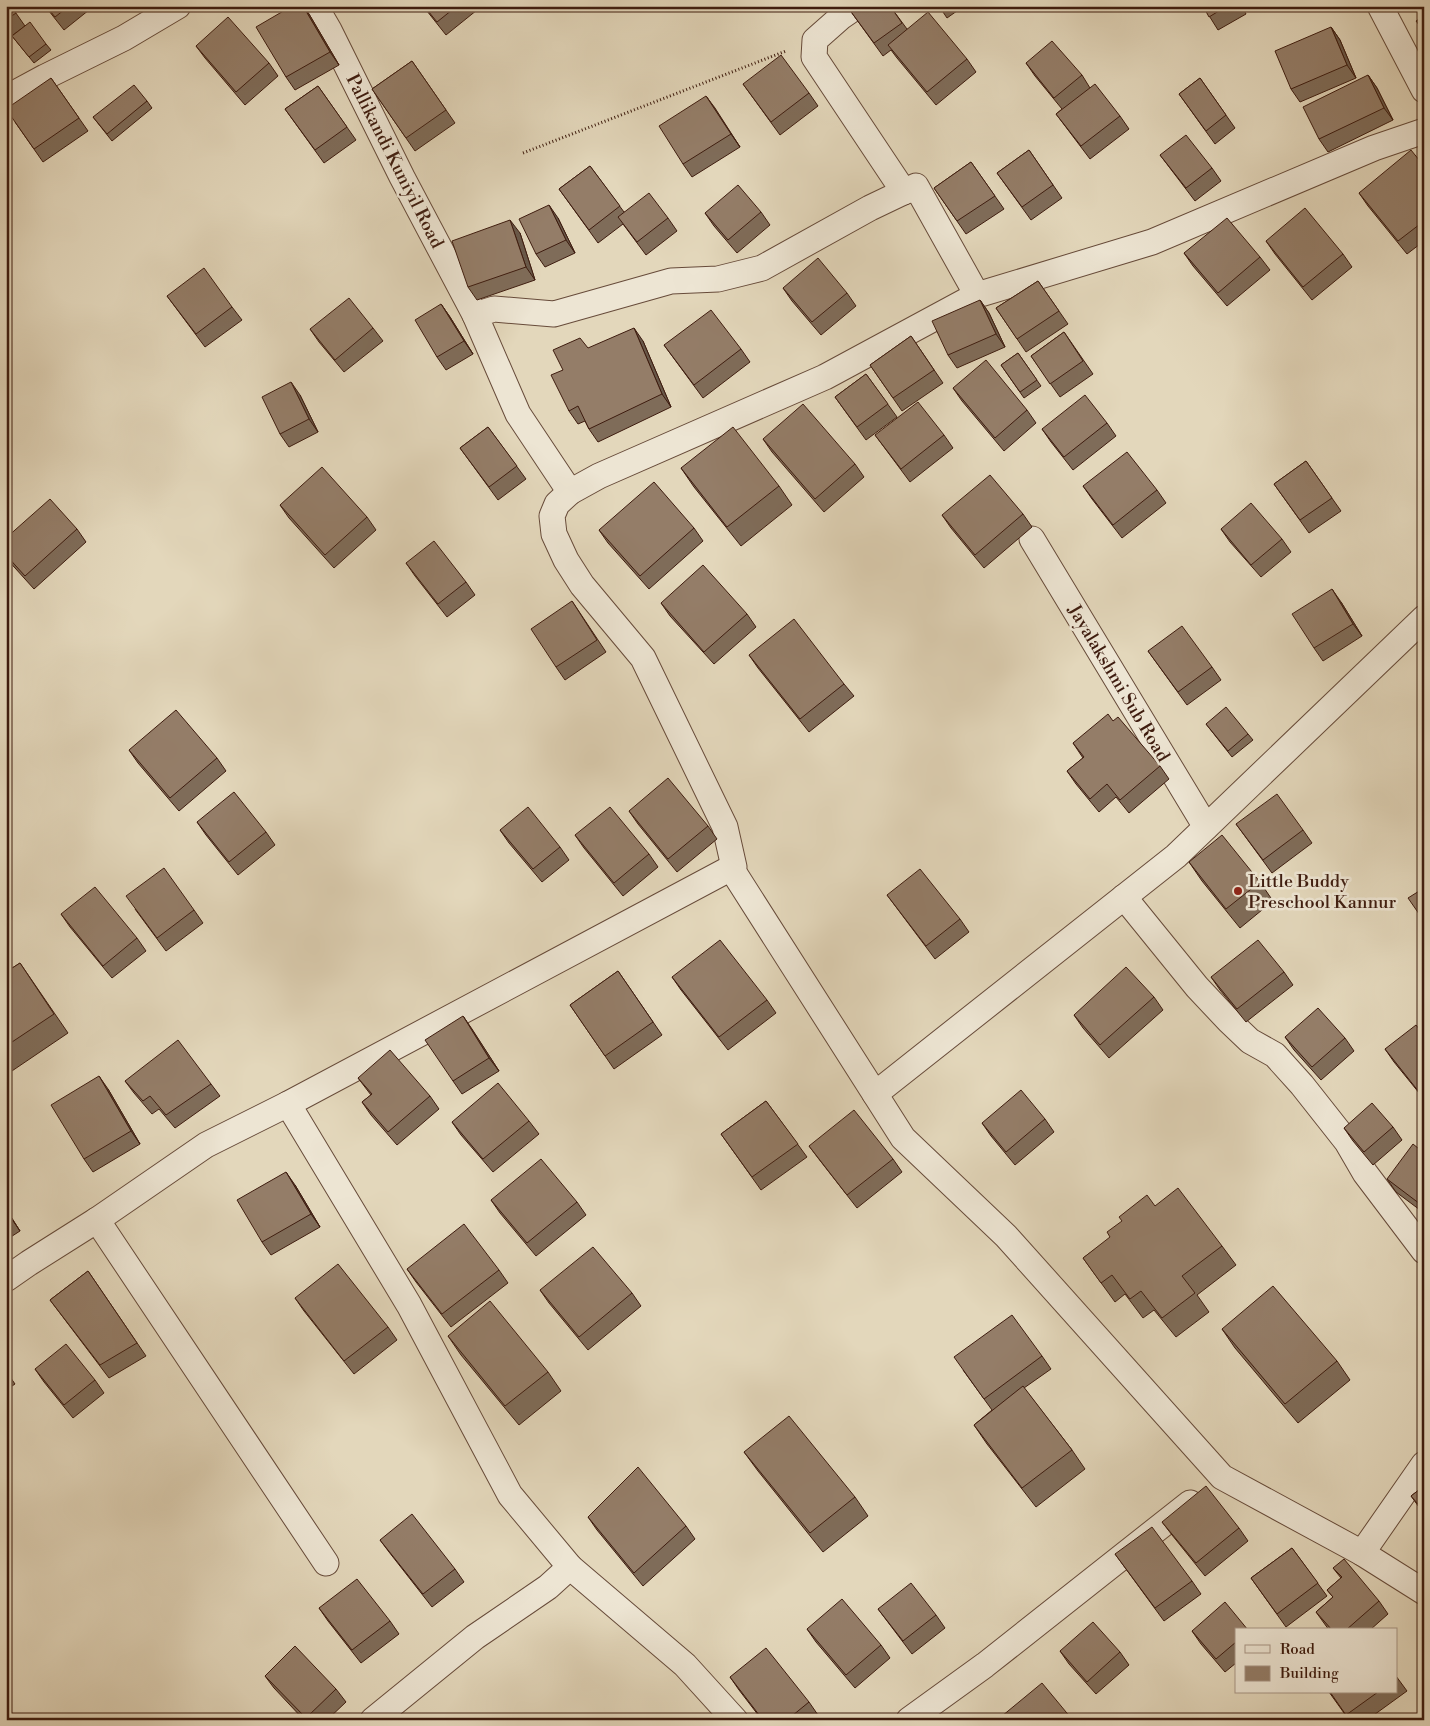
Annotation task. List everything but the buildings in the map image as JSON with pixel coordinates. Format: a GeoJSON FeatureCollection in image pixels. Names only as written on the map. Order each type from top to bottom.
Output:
{"type":"FeatureCollection","features":[{"type":"Feature","properties":{"kind":"street"},"geometry":{"type":"LineString","coordinates":[[6,98],[124,38],[178,6]]}},
{"type":"Feature","properties":{"kind":"street","name":"Pallikandi Kuniyil Road"},"geometry":{"type":"LineString","coordinates":[[315,6],[475,315],[518,414],[570,492]]}},
{"type":"Feature","properties":{"kind":"street"},"geometry":{"type":"LineString","coordinates":[[856,6],[840,17],[815,40],[814,57],[904,192]]}},
{"type":"Feature","properties":{"kind":"street"},"geometry":{"type":"LineString","coordinates":[[1380,6],[1424,90]]}},
{"type":"Feature","properties":{"kind":"street"},"geometry":{"type":"LineString","coordinates":[[6,1279],[97,1220],[206,1145],[288,1104],[734,867],[725,827],[643,658],[582,585],[566,560],[554,534],[552,516],[556,504],[570,492],[598,476],[826,377],[976,295],[1152,242],[1374,148],[1424,131]]}},
{"type":"Feature","properties":{"kind":"street"},"geometry":{"type":"LineString","coordinates":[[475,315],[494,309],[554,314],[671,281],[718,280],[762,268],[870,208],[916,186],[976,295]]}},
{"type":"Feature","properties":{"kind":"street","name":"Jayalakshmi Sub Road"},"geometry":{"type":"LineString","coordinates":[[1032,539],[1206,827]]}},
{"type":"Feature","properties":{"kind":"street"},"geometry":{"type":"LineString","coordinates":[[875,1094],[1176,856],[1424,618]]}},
{"type":"Feature","properties":{"kind":"street"},"geometry":{"type":"LineString","coordinates":[[731,868],[903,1138],[1006,1236],[1222,1478],[1362,1553],[1424,1592]]}},
{"type":"Feature","properties":{"kind":"street"},"geometry":{"type":"LineString","coordinates":[[1124,897],[1196,986],[1229,1021],[1250,1041],[1275,1055],[1302,1085],[1346,1142],[1365,1173],[1424,1251]]}},
{"type":"Feature","properties":{"kind":"street"},"geometry":{"type":"LineString","coordinates":[[288,1104],[410,1305],[510,1494],[570,1567],[685,1665],[735,1720]]}},
{"type":"Feature","properties":{"kind":"street"},"geometry":{"type":"LineString","coordinates":[[97,1220],[326,1563]]}},
{"type":"Feature","properties":{"kind":"street"},"geometry":{"type":"LineString","coordinates":[[1362,1553],[1424,1464]]}},
{"type":"Feature","properties":{"kind":"street"},"geometry":{"type":"LineString","coordinates":[[909,1720],[985,1664],[1222,1478]]}},
{"type":"Feature","properties":{"kind":"street"},"geometry":{"type":"LineString","coordinates":[[373,1720],[475,1637],[548,1587],[570,1567]]}},
{"type":"Feature","properties":{"kind":"path"},"geometry":{"type":"LineString","coordinates":[[523,153],[815,40]]}},
{"type":"Feature","properties":{"kind":"place","name":"Little Buddy Preschool Kannur"},"geometry":{"type":"Point","coordinates":[1238,891]}}]}
